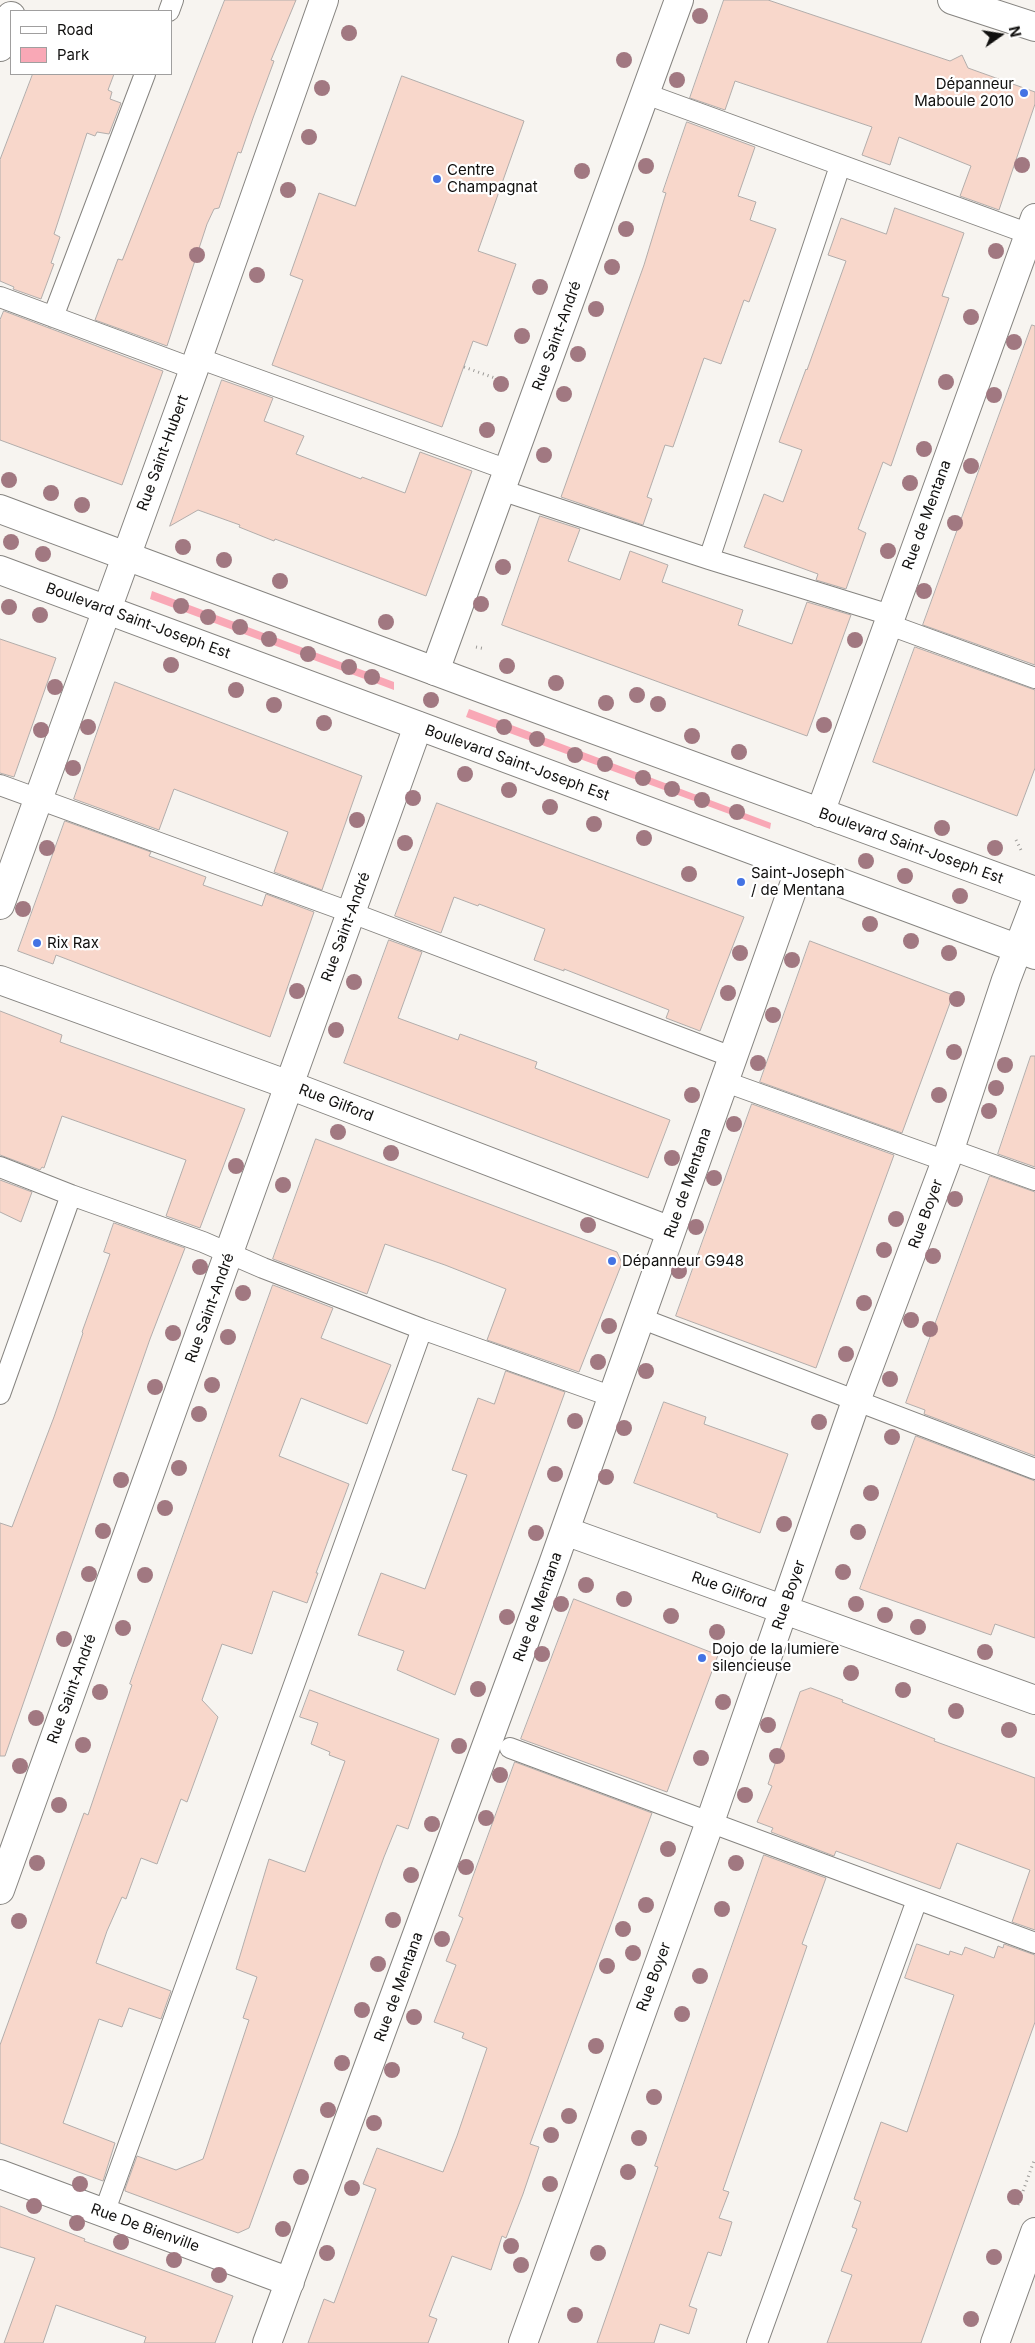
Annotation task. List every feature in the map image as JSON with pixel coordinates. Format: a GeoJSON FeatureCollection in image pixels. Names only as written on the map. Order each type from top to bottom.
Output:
{"type":"FeatureCollection","features":[{"type":"Feature","properties":{"kind":"street","name":"Rue Saint-Hubert"},"geometry":{"type":"LineString","coordinates":[[0,905],[40,800],[324,0]]}},
{"type":"Feature","properties":{"kind":"street","name":"Rue Saint-André"},"geometry":{"type":"LineString","coordinates":[[435,671],[679,0]]}},
{"type":"Feature","properties":{"kind":"street"},"geometry":{"type":"LineString","coordinates":[[952,0],[1035,27]]}},
{"type":"Feature","properties":{"kind":"street"},"geometry":{"type":"LineString","coordinates":[[0,47],[10,19]]}},
{"type":"Feature","properties":{"kind":"street","name":"Rue de Mentana"},"geometry":{"type":"LineString","coordinates":[[820,813],[888,619],[1033,229]]}},
{"type":"Feature","properties":{"kind":"street","name":"Boulevard Saint-Joseph Est"},"geometry":{"type":"LineString","coordinates":[[0,509],[1035,891]]}},
{"type":"Feature","properties":{"kind":"street","name":"Boulevard Saint-Joseph Est"},"geometry":{"type":"LineString","coordinates":[[0,570],[1027,951]]}},
{"type":"Feature","properties":{"kind":"street","name":"Rue Saint-André"},"geometry":{"type":"LineString","coordinates":[[0,1890],[230,1254],[418,726]]}},
{"type":"Feature","properties":{"kind":"street","name":"Rue de Mentana"},"geometry":{"type":"LineString","coordinates":[[267,2343],[565,1531],[800,868]]}},
{"type":"Feature","properties":{"kind":"street","name":"Rue Boyer"},"geometry":{"type":"LineString","coordinates":[[523,2343],[785,1610],[856,1401],[947,1155],[1027,951],[1035,904]]}},
{"type":"Feature","properties":{"kind":"street","name":"Rue Gilford"},"geometry":{"type":"LineString","coordinates":[[0,980],[289,1085],[671,1230]]}},
{"type":"Feature","properties":{"kind":"street","name":"Rue Gilford"},"geometry":{"type":"LineString","coordinates":[[565,1531],[1035,1700]]}},
{"type":"Feature","properties":{"kind":"street","name":"Rue De Bienville"},"geometry":{"type":"LineString","coordinates":[[0,2174],[290,2282]]}},
{"type":"Feature","properties":{"kind":"street"},"geometry":{"type":"LineString","coordinates":[[995,2343],[1035,2232]]}},
{"type":"Feature","properties":{"kind":"lane"},"geometry":{"type":"LineString","coordinates":[[53,317],[145,75]]}},
{"type":"Feature","properties":{"kind":"lane"},"geometry":{"type":"LineString","coordinates":[[646,94],[840,166],[1033,229]]}},
{"type":"Feature","properties":{"kind":"lane"},"geometry":{"type":"LineString","coordinates":[[709,559],[840,166]]}},
{"type":"Feature","properties":{"kind":"lane"},"geometry":{"type":"LineString","coordinates":[[0,297],[53,317],[196,363],[709,559],[888,619],[1035,678]]}},
{"type":"Feature","properties":{"kind":"lane"},"geometry":{"type":"LineString","coordinates":[[0,786],[352,913],[728,1069],[947,1155],[1035,1180]]}},
{"type":"Feature","properties":{"kind":"lane"},"geometry":{"type":"LineString","coordinates":[[0,1167],[422,1329],[613,1398]]}},
{"type":"Feature","properties":{"kind":"lane"},"geometry":{"type":"LineString","coordinates":[[0,1394],[71,1195]]}},
{"type":"Feature","properties":{"kind":"lane"},"geometry":{"type":"LineString","coordinates":[[640,1318],[1035,1468]]}},
{"type":"Feature","properties":{"kind":"lane"},"geometry":{"type":"LineString","coordinates":[[104,2213],[422,1329]]}},
{"type":"Feature","properties":{"kind":"lane"},"geometry":{"type":"LineString","coordinates":[[510,1748],[1035,1944]]}},
{"type":"Feature","properties":{"kind":"lane"},"geometry":{"type":"LineString","coordinates":[[757,2343],[917,1900]]}},
{"type":"Feature","properties":{"kind":"path"},"geometry":{"type":"LineString","coordinates":[[464,366],[509,383]]}},
{"type":"Feature","properties":{"kind":"path"},"geometry":{"type":"LineString","coordinates":[[1016,840],[1021,850]]}},
{"type":"Feature","properties":{"kind":"green space"},"geometry":{"type":"Polygon","coordinates":[[[152,591],[394,682],[394,690],[150,599],[152,591]]]}},
{"type":"Feature","properties":{"kind":"green space"},"geometry":{"type":"Polygon","coordinates":[[[469,709],[771,823],[770,829],[466,717],[469,709]]]}},
{"type":"Feature","properties":{"kind":"building"},"geometry":{"type":"Polygon","coordinates":[[[225,0],[296,0],[271,60],[274,61],[241,153],[238,152],[219,208],[214,209],[207,224],[167,346],[95,320],[118,259],[122,260],[225,0]]]}},
{"type":"Feature","properties":{"kind":"building"},"geometry":{"type":"Polygon","coordinates":[[[724,0],[768,0],[950,61],[962,55],[968,68],[1035,92],[1035,104],[999,210],[960,196],[971,166],[899,137],[890,165],[862,155],[872,127],[735,81],[725,110],[690,98],[724,0]]]}},
{"type":"Feature","properties":{"kind":"building"},"geometry":{"type":"Polygon","coordinates":[[[33,75],[114,75],[108,90],[112,92],[110,99],[121,103],[109,134],[97,132],[95,136],[87,133],[54,234],[60,237],[51,263],[54,264],[41,299],[13,289],[14,287],[0,281],[0,160],[33,75]]]}},
{"type":"Feature","properties":{"kind":"building"},"geometry":{"type":"Polygon","coordinates":[[[402,76],[524,121],[478,251],[516,264],[487,346],[473,341],[442,427],[272,365],[303,280],[290,275],[319,193],[355,206],[402,76]]]}},
{"type":"Feature","properties":{"kind":"building"},"geometry":{"type":"Polygon","coordinates":[[[687,122],[755,147],[738,196],[756,202],[750,220],[776,229],[749,302],[744,300],[721,364],[704,358],[673,447],[665,445],[647,497],[652,499],[643,525],[561,497],[644,265],[666,193],[663,192],[687,122]]]}},
{"type":"Feature","properties":{"kind":"building"},"geometry":{"type":"Polygon","coordinates":[[[895,208],[964,233],[942,296],[949,298],[891,466],[883,462],[858,529],[866,533],[846,589],[816,580],[818,574],[744,547],[764,494],[783,502],[802,450],[779,442],[846,261],[828,255],[841,218],[886,234],[895,208]]]}},
{"type":"Feature","properties":{"kind":"building"},"geometry":{"type":"Polygon","coordinates":[[[4,311],[163,371],[122,485],[0,440],[0,320],[4,311]]]}},
{"type":"Feature","properties":{"kind":"building"},"geometry":{"type":"Polygon","coordinates":[[[1032,325],[1035,326],[1035,665],[923,625],[1032,325]]]}},
{"type":"Feature","properties":{"kind":"building"},"geometry":{"type":"Polygon","coordinates":[[[222,380],[273,398],[264,421],[304,436],[296,454],[361,479],[362,477],[405,493],[420,452],[472,471],[426,596],[275,539],[274,541],[239,527],[240,525],[198,510],[170,526],[222,380]]]}},
{"type":"Feature","properties":{"kind":"building"},"geometry":{"type":"Polygon","coordinates":[[[540,516],[580,529],[568,561],[620,580],[630,551],[668,565],[662,582],[743,610],[738,625],[792,644],[807,602],[851,615],[807,736],[502,625],[540,516]]]}},
{"type":"Feature","properties":{"kind":"building"},"geometry":{"type":"Polygon","coordinates":[[[0,639],[56,658],[14,777],[0,773],[0,639]]]}},
{"type":"Feature","properties":{"kind":"building"},"geometry":{"type":"Polygon","coordinates":[[[915,647],[1035,690],[1035,768],[1017,816],[873,762],[915,647]]]}},
{"type":"Feature","properties":{"kind":"building"},"geometry":{"type":"Polygon","coordinates":[[[115,682],[362,776],[322,890],[274,872],[288,832],[174,789],[159,830],[74,799],[115,682]]]}},
{"type":"Feature","properties":{"kind":"building"},"geometry":{"type":"Polygon","coordinates":[[[437,803],[744,917],[700,1031],[666,1018],[669,1010],[564,969],[564,971],[534,960],[545,929],[479,904],[478,906],[454,897],[441,933],[395,916],[437,803]]]}},
{"type":"Feature","properties":{"kind":"building"},"geometry":{"type":"Polygon","coordinates":[[[65,821],[151,852],[149,856],[206,877],[203,885],[262,906],[266,894],[314,912],[270,1037],[56,955],[53,964],[18,951],[65,821]]]}},
{"type":"Feature","properties":{"kind":"building"},"geometry":{"type":"Polygon","coordinates":[[[389,940],[422,952],[398,1018],[458,1040],[460,1034],[537,1062],[535,1068],[670,1120],[648,1178],[344,1063],[389,940]]]}},
{"type":"Feature","properties":{"kind":"building"},"geometry":{"type":"Polygon","coordinates":[[[810,941],[953,995],[902,1133],[760,1082],[810,941]]]}},
{"type":"Feature","properties":{"kind":"building"},"geometry":{"type":"Polygon","coordinates":[[[0,1011],[62,1035],[60,1042],[245,1109],[200,1228],[166,1216],[186,1160],[62,1116],[44,1168],[42,1167],[40,1170],[0,1155],[0,1011]]]}},
{"type":"Feature","properties":{"kind":"building"},"geometry":{"type":"Polygon","coordinates":[[[1031,1056],[1035,1056],[1035,1167],[998,1154],[1031,1056]]]}},
{"type":"Feature","properties":{"kind":"building"},"geometry":{"type":"Polygon","coordinates":[[[752,1104],[894,1155],[816,1368],[676,1316],[752,1104]]]}},
{"type":"Feature","properties":{"kind":"building"},"geometry":{"type":"Polygon","coordinates":[[[316,1139],[617,1252],[622,1263],[579,1372],[487,1340],[506,1289],[445,1265],[385,1244],[367,1294],[273,1259],[316,1139]]]}},
{"type":"Feature","properties":{"kind":"building"},"geometry":{"type":"Polygon","coordinates":[[[990,1176],[1035,1192],[1035,1456],[924,1414],[925,1410],[906,1403],[990,1176]]]}},
{"type":"Feature","properties":{"kind":"building"},"geometry":{"type":"Polygon","coordinates":[[[0,1180],[32,1192],[21,1222],[0,1212],[0,1180]]]}},
{"type":"Feature","properties":{"kind":"building"},"geometry":{"type":"Polygon","coordinates":[[[114,1223],[185,1248],[150,1339],[5,1756],[0,1756],[0,1523],[12,1527],[54,1417],[110,1254],[104,1252],[114,1223]]]}},
{"type":"Feature","properties":{"kind":"building"},"geometry":{"type":"Polygon","coordinates":[[[273,1285],[333,1308],[321,1338],[391,1365],[367,1424],[301,1398],[279,1456],[349,1484],[316,1573],[318,1573],[307,1603],[273,1591],[252,1654],[222,1644],[202,1700],[218,1717],[187,1802],[181,1799],[157,1864],[141,1858],[126,1899],[122,1897],[107,1931],[96,1963],[171,1991],[161,2019],[129,2008],[122,2027],[99,2019],[63,2123],[115,2143],[103,2181],[0,2143],[0,2045],[84,1813],[88,1815],[132,1685],[130,1684],[273,1285]]]}},
{"type":"Feature","properties":{"kind":"building"},"geometry":{"type":"Polygon","coordinates":[[[506,1371],[565,1392],[455,1695],[397,1670],[404,1651],[358,1635],[381,1573],[425,1589],[467,1475],[452,1470],[478,1398],[494,1404],[506,1371]]]}},
{"type":"Feature","properties":{"kind":"building"},"geometry":{"type":"Polygon","coordinates":[[[664,1402],[706,1417],[704,1424],[788,1454],[760,1533],[717,1517],[717,1514],[634,1483],[664,1402]]]}},
{"type":"Feature","properties":{"kind":"building"},"geometry":{"type":"Polygon","coordinates":[[[916,1436],[1035,1481],[1035,1638],[995,1624],[991,1635],[860,1589],[916,1436]]]}},
{"type":"Feature","properties":{"kind":"building"},"geometry":{"type":"Polygon","coordinates":[[[574,1599],[718,1655],[667,1792],[521,1739],[574,1599]]]}},
{"type":"Feature","properties":{"kind":"building"},"geometry":{"type":"Polygon","coordinates":[[[811,1688],[935,1739],[934,1741],[1035,1778],[1035,1930],[1012,1922],[1030,1870],[957,1843],[940,1889],[836,1851],[834,1856],[771,1832],[773,1828],[757,1822],[772,1786],[768,1784],[800,1692],[811,1688]]]}},
{"type":"Feature","properties":{"kind":"building"},"geometry":{"type":"Polygon","coordinates":[[[310,1690],[439,1739],[408,1829],[397,1825],[384,1857],[249,2228],[238,2233],[125,2191],[125,2189],[137,2156],[176,2170],[203,2159],[249,2020],[243,2018],[257,1977],[236,1969],[269,1859],[305,1872],[345,1761],[329,1755],[330,1752],[311,1744],[318,1723],[300,1717],[310,1690]]]}},
{"type":"Feature","properties":{"kind":"building"},"geometry":{"type":"Polygon","coordinates":[[[515,1762],[652,1813],[530,2144],[539,2147],[523,2194],[506,2238],[502,2236],[491,2270],[452,2256],[429,2316],[437,2319],[428,2343],[308,2343],[324,2299],[334,2303],[376,2189],[363,2184],[377,2148],[443,2172],[457,2136],[487,2048],[462,2038],[464,2033],[434,2022],[456,1965],[446,1961],[463,1918],[459,1916],[515,1762]]]}},
{"type":"Feature","properties":{"kind":"building"},"geometry":{"type":"Polygon","coordinates":[[[764,1855],[826,1878],[802,1944],[807,1946],[723,2190],[729,2192],[719,2218],[732,2222],[721,2256],[708,2252],[689,2306],[697,2309],[689,2334],[660,2324],[654,2343],[597,2343],[658,2167],[655,2166],[764,1855]]]}},
{"type":"Feature","properties":{"kind":"building"},"geometry":{"type":"Polygon","coordinates":[[[917,1944],[949,1955],[950,1951],[962,1955],[965,1947],[994,1958],[998,1946],[1003,1948],[1004,1944],[1035,1955],[1035,2022],[921,2343],[827,2343],[852,2275],[841,2271],[857,2229],[852,2227],[861,2202],[854,2199],[881,2122],[907,2132],[954,1995],[905,1978],[917,1944]]]}},
{"type":"Feature","properties":{"kind":"building"},"geometry":{"type":"Polygon","coordinates":[[[0,2206],[85,2239],[84,2241],[233,2296],[215,2343],[144,2343],[146,2337],[56,2305],[43,2343],[4,2343],[35,2258],[0,2247],[0,2206]]]}},
{"type":"Feature","properties":{"kind":"place","name":"Dépanneur Maboule 2010"},"geometry":{"type":"Point","coordinates":[1024,93]}},
{"type":"Feature","properties":{"kind":"place","name":"Centre Champagnat"},"geometry":{"type":"Point","coordinates":[437,179]}},
{"type":"Feature","properties":{"kind":"place","name":"Saint-Joseph / de Mentana"},"geometry":{"type":"Point","coordinates":[741,882]}},
{"type":"Feature","properties":{"kind":"place","name":"Rix Rax"},"geometry":{"type":"Point","coordinates":[37,943]}},
{"type":"Feature","properties":{"kind":"place","name":"Dépanneur G948"},"geometry":{"type":"Point","coordinates":[612,1261]}},
{"type":"Feature","properties":{"kind":"place","name":"Dojo de la lumiere silencieuse"},"geometry":{"type":"Point","coordinates":[702,1658]}}]}
